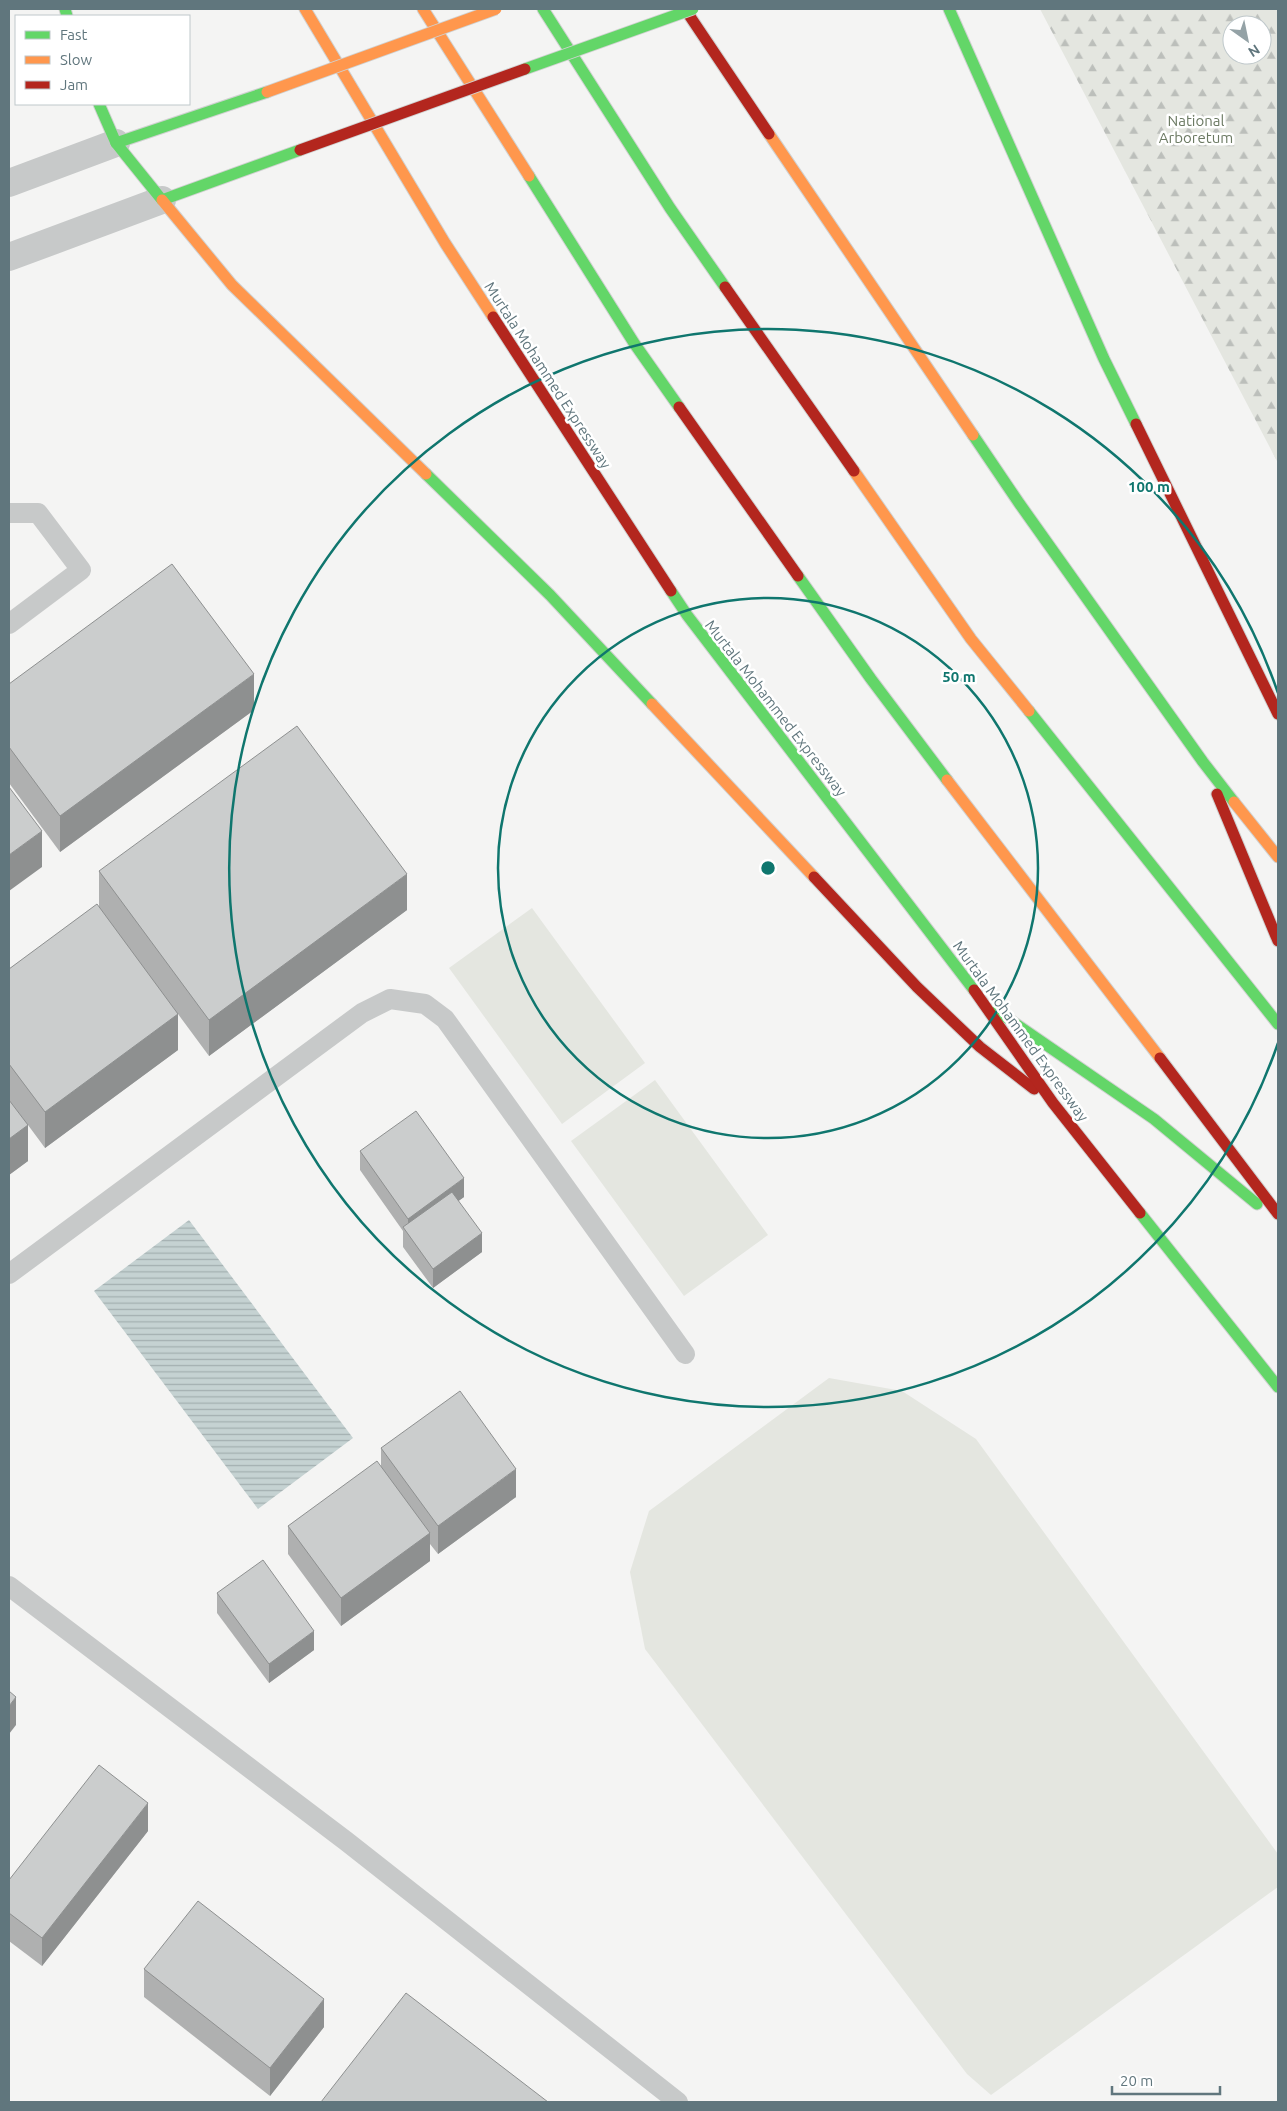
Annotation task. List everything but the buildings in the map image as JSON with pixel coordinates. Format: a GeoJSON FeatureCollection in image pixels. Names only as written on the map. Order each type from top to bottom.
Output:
{"type":"FeatureCollection","features":[{"type":"Feature","properties":{"kind":"main road","name":"Murtala Mohammed Expressway"},"geometry":{"type":"LineString","coordinates":[[305,9],[445,243],[686,616],[983,1002],[1053,1104],[1278,1386]]}},
{"type":"Feature","properties":{"kind":"main road"},"geometry":{"type":"LineString","coordinates":[[423,9],[634,343],[860,663],[1278,1214]]}},
{"type":"Feature","properties":{"kind":"main road"},"geometry":{"type":"LineString","coordinates":[[116,143],[268,92],[496,9]]}},
{"type":"Feature","properties":{"kind":"main road"},"geometry":{"type":"LineString","coordinates":[[543,9],[670,208],[971,639],[1278,1024]]}},
{"type":"Feature","properties":{"kind":"main road"},"geometry":{"type":"LineString","coordinates":[[685,9],[1019,503],[1203,762],[1278,857]]}},
{"type":"Feature","properties":{"kind":"main road"},"geometry":{"type":"LineString","coordinates":[[162,200],[693,9]]}},
{"type":"Feature","properties":{"kind":"main road"},"geometry":{"type":"LineString","coordinates":[[949,9],[1104,359],[1278,714]]}},
{"type":"Feature","properties":{"kind":"main road"},"geometry":{"type":"LineString","coordinates":[[99,105],[116,143],[232,285],[550,595],[917,987],[980,1047],[1053,1104]]}},
{"type":"Feature","properties":{"kind":"main road"},"geometry":{"type":"LineString","coordinates":[[1203,762],[1278,940]]}},
{"type":"Feature","properties":{"kind":"main road"},"geometry":{"type":"LineString","coordinates":[[983,1002],[1154,1119],[1278,1221]]}},
{"type":"Feature","properties":{"kind":"street"},"geometry":{"type":"LineString","coordinates":[[9,183],[116,143]]}},
{"type":"Feature","properties":{"kind":"street"},"geometry":{"type":"LineString","coordinates":[[9,257],[162,200]]}},
{"type":"Feature","properties":{"kind":"lane"},"geometry":{"type":"LineString","coordinates":[[9,513],[38,513],[81,570],[9,624]]}},
{"type":"Feature","properties":{"kind":"lane"},"geometry":{"type":"LineString","coordinates":[[9,1274],[362,1013],[390,999],[425,1004],[445,1019],[685,1354]]}},
{"type":"Feature","properties":{"kind":"lane"},"geometry":{"type":"LineString","coordinates":[[9,1586],[346,1841],[678,2102]]}},
{"type":"Feature","properties":{"kind":"green space","name":"National Arboretum"},"geometry":{"type":"Polygon","coordinates":[[[1040,9],[1278,9],[1278,463],[1040,9]]]}},
{"type":"Feature","properties":{"kind":"green space"},"geometry":{"type":"Polygon","coordinates":[[[532,908],[645,1063],[562,1124],[449,968],[532,908]]]}},
{"type":"Feature","properties":{"kind":"green space"},"geometry":{"type":"Polygon","coordinates":[[[655,1080],[768,1235],[684,1296],[571,1141],[655,1080]]]}},
{"type":"Feature","properties":{"kind":"green space"},"geometry":{"type":"Polygon","coordinates":[[[829,1378],[902,1391],[976,1439],[1278,1854],[1278,1887],[991,2095],[967,2074],[645,1649],[630,1572],[649,1511],[829,1378]]]}},
{"type":"Feature","properties":{"kind":"shaded area"},"geometry":{"type":"Polygon","coordinates":[[[189,1220],[353,1438],[258,1509],[94,1291],[189,1220]]]}},
{"type":"Feature","properties":{"kind":"traffic: fast"},"geometry":{"type":"LineString","coordinates":[[65,9],[67,15]]}},
{"type":"Feature","properties":{"kind":"traffic: fast"},"geometry":{"type":"LineString","coordinates":[[543,9],[670,208],[725,287]]}},
{"type":"Feature","properties":{"kind":"traffic: fast"},"geometry":{"type":"LineString","coordinates":[[525,69],[693,9]]}},
{"type":"Feature","properties":{"kind":"traffic: fast"},"geometry":{"type":"LineString","coordinates":[[949,9],[1104,359],[1136,424]]}},
{"type":"Feature","properties":{"kind":"traffic: fast"},"geometry":{"type":"LineString","coordinates":[[267,92],[116,143],[162,200],[300,150]]}},
{"type":"Feature","properties":{"kind":"traffic: fast"},"geometry":{"type":"LineString","coordinates":[[99,105],[116,143]]}},
{"type":"Feature","properties":{"kind":"traffic: fast"},"geometry":{"type":"LineString","coordinates":[[529,176],[634,343],[679,407]]}},
{"type":"Feature","properties":{"kind":"traffic: fast"},"geometry":{"type":"LineString","coordinates":[[973,435],[1203,762],[1234,802]]}},
{"type":"Feature","properties":{"kind":"traffic: fast"},"geometry":{"type":"LineString","coordinates":[[426,474],[550,595],[652,704]]}},
{"type":"Feature","properties":{"kind":"traffic: fast"},"geometry":{"type":"LineString","coordinates":[[798,576],[871,679],[947,780]]}},
{"type":"Feature","properties":{"kind":"traffic: fast"},"geometry":{"type":"LineString","coordinates":[[671,591],[687,615],[974,990]]}},
{"type":"Feature","properties":{"kind":"traffic: fast"},"geometry":{"type":"LineString","coordinates":[[1029,711],[1278,1024]]}},
{"type":"Feature","properties":{"kind":"traffic: fast"},"geometry":{"type":"LineString","coordinates":[[997,1011],[1154,1119],[1257,1204]]}},
{"type":"Feature","properties":{"kind":"traffic: fast"},"geometry":{"type":"LineString","coordinates":[[1140,1213],[1278,1387]]}},
{"type":"Feature","properties":{"kind":"traffic: slow"},"geometry":{"type":"LineString","coordinates":[[305,9],[445,243],[493,317]]}},
{"type":"Feature","properties":{"kind":"traffic: slow"},"geometry":{"type":"LineString","coordinates":[[423,9],[529,176]]}},
{"type":"Feature","properties":{"kind":"traffic: slow"},"geometry":{"type":"LineString","coordinates":[[267,92],[496,9]]}},
{"type":"Feature","properties":{"kind":"traffic: slow"},"geometry":{"type":"LineString","coordinates":[[769,134],[973,435]]}},
{"type":"Feature","properties":{"kind":"traffic: slow"},"geometry":{"type":"LineString","coordinates":[[162,200],[232,285],[426,474]]}},
{"type":"Feature","properties":{"kind":"traffic: slow"},"geometry":{"type":"LineString","coordinates":[[854,471],[971,639],[1029,711]]}},
{"type":"Feature","properties":{"kind":"traffic: slow"},"geometry":{"type":"LineString","coordinates":[[652,704],[814,877]]}},
{"type":"Feature","properties":{"kind":"traffic: slow"},"geometry":{"type":"LineString","coordinates":[[947,780],[1160,1058]]}},
{"type":"Feature","properties":{"kind":"traffic: slow"},"geometry":{"type":"LineString","coordinates":[[1234,802],[1278,857]]}},
{"type":"Feature","properties":{"kind":"traffic: jam"},"geometry":{"type":"LineString","coordinates":[[685,9],[769,134]]}},
{"type":"Feature","properties":{"kind":"traffic: jam"},"geometry":{"type":"LineString","coordinates":[[300,150],[525,69]]}},
{"type":"Feature","properties":{"kind":"traffic: jam"},"geometry":{"type":"LineString","coordinates":[[725,287],[854,471]]}},
{"type":"Feature","properties":{"kind":"traffic: jam"},"geometry":{"type":"LineString","coordinates":[[493,317],[671,591]]}},
{"type":"Feature","properties":{"kind":"traffic: jam"},"geometry":{"type":"LineString","coordinates":[[679,407],[798,576]]}},
{"type":"Feature","properties":{"kind":"traffic: jam"},"geometry":{"type":"LineString","coordinates":[[1136,424],[1278,714]]}},
{"type":"Feature","properties":{"kind":"traffic: jam"},"geometry":{"type":"LineString","coordinates":[[1217,794],[1278,941]]}},
{"type":"Feature","properties":{"kind":"traffic: jam"},"geometry":{"type":"LineString","coordinates":[[814,877],[917,987],[980,1047],[1034,1089]]}},
{"type":"Feature","properties":{"kind":"traffic: jam"},"geometry":{"type":"LineString","coordinates":[[974,990],[1053,1103],[1140,1213]]}},
{"type":"Feature","properties":{"kind":"traffic: jam"},"geometry":{"type":"LineString","coordinates":[[1160,1058],[1278,1214]]}}]}
